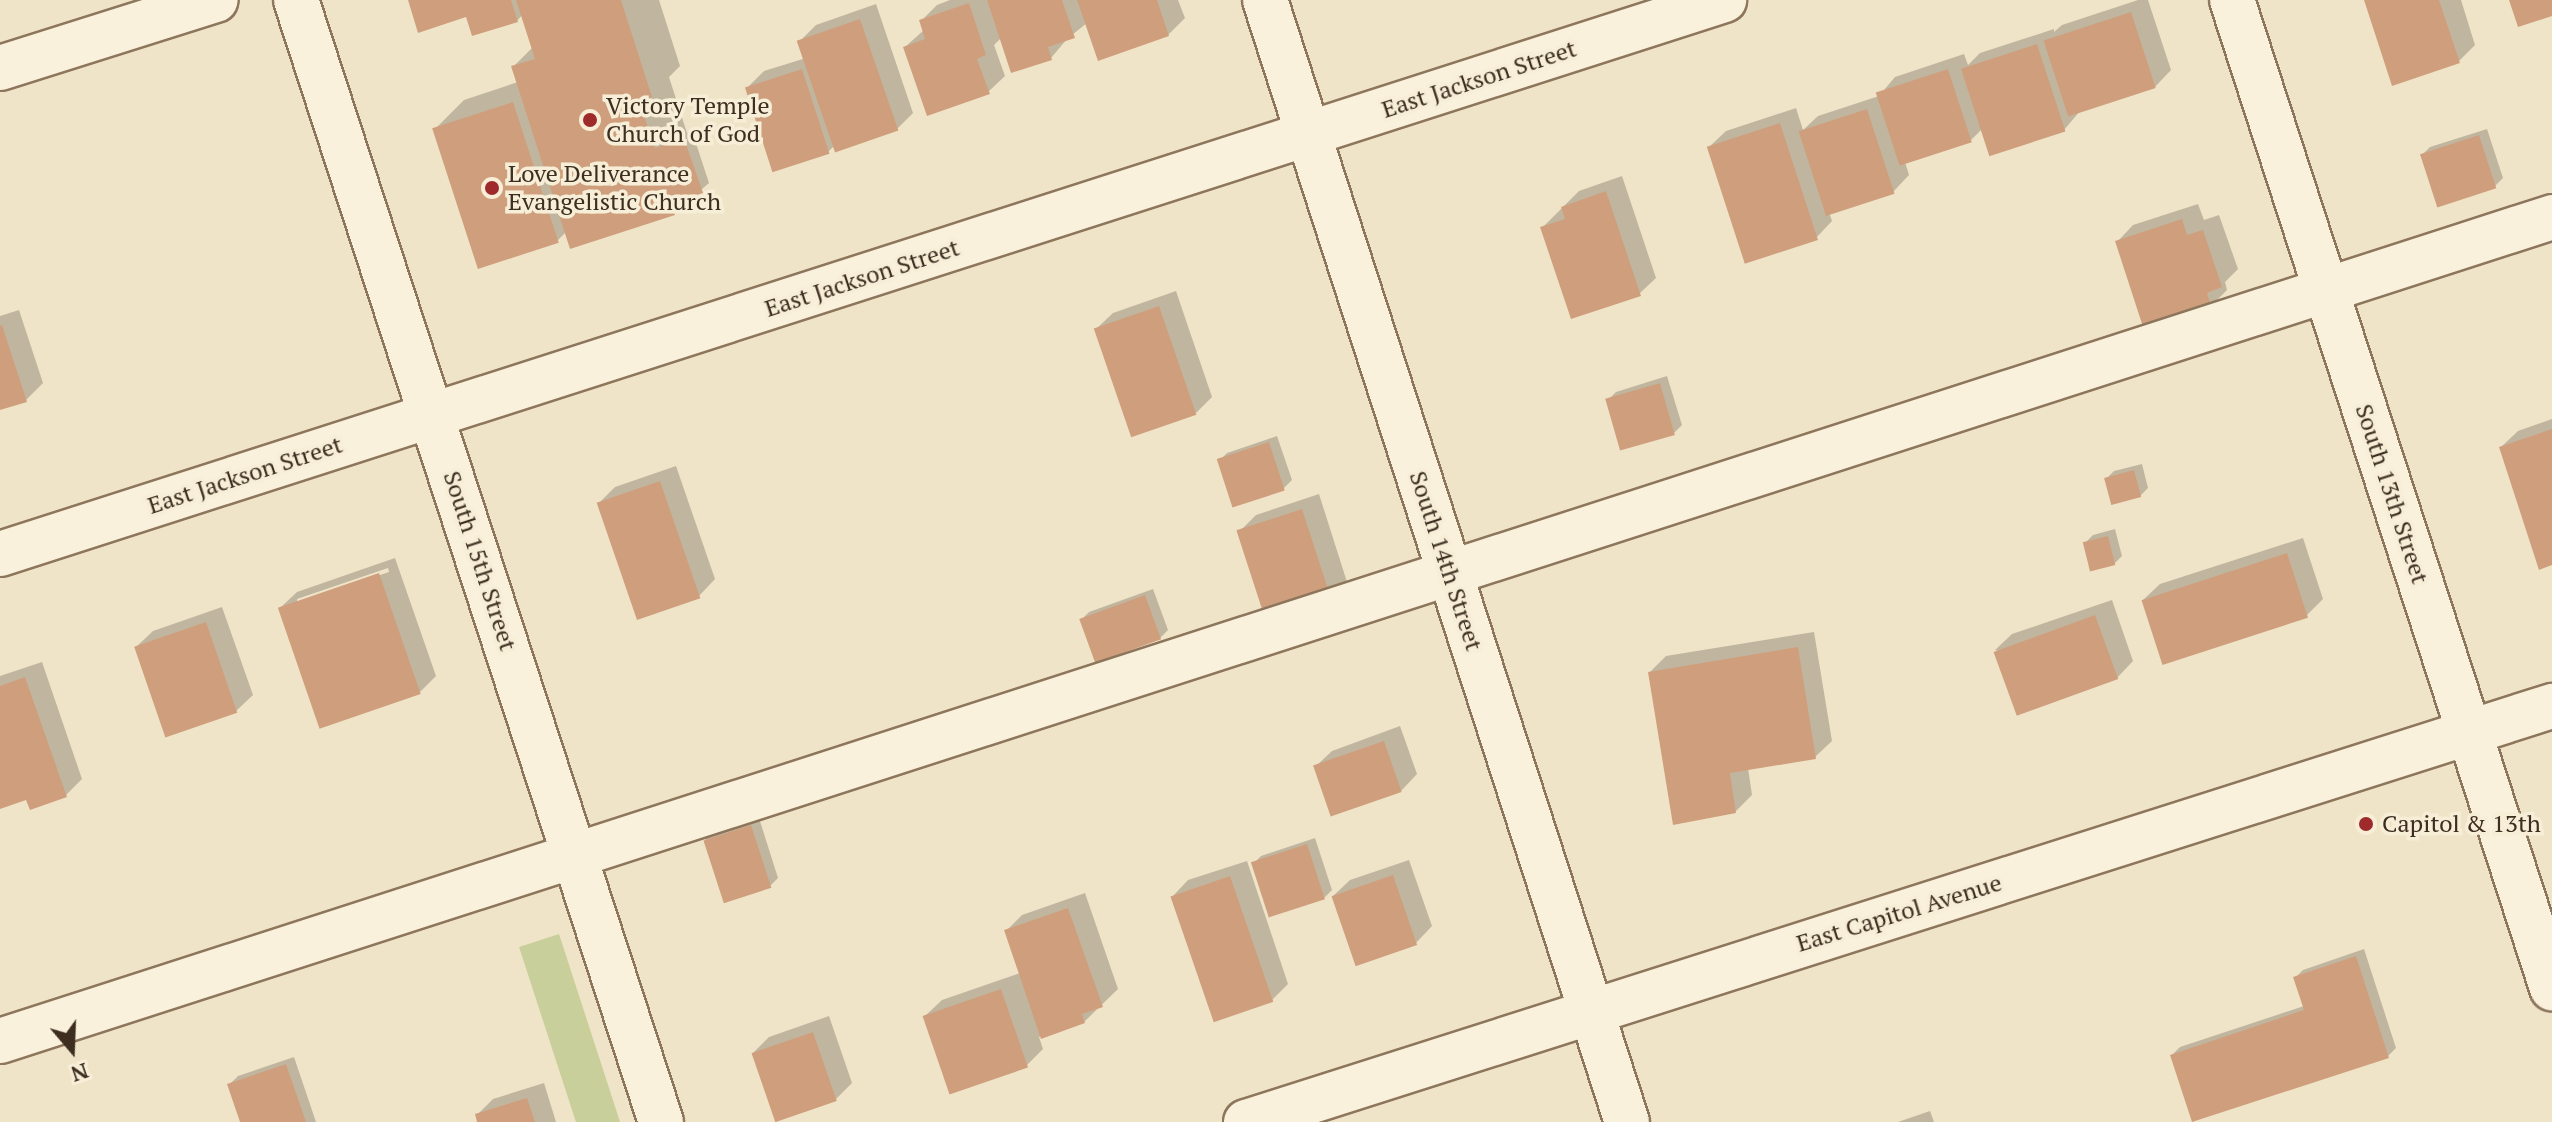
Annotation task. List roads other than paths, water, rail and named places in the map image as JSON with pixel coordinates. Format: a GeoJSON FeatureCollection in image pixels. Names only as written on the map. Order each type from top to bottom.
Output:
{"type":"FeatureCollection","features":[{"type":"Feature","properties":{"kind":"street"},"geometry":{"type":"LineString","coordinates":[[0,68],[216,0]]}},
{"type":"Feature","properties":{"kind":"street","name":"South 15th Street"},"geometry":{"type":"LineString","coordinates":[[296,0],[661,1122]]}},
{"type":"Feature","properties":{"kind":"street","name":"South 14th Street"},"geometry":{"type":"LineString","coordinates":[[1265,0],[1627,1122]]}},
{"type":"Feature","properties":{"kind":"street","name":"East Jackson Street"},"geometry":{"type":"LineString","coordinates":[[0,554],[1724,0]]}},
{"type":"Feature","properties":{"kind":"street","name":"South 13th Street"},"geometry":{"type":"LineString","coordinates":[[2232,0],[2552,988]]}},
{"type":"Feature","properties":{"kind":"street"},"geometry":{"type":"LineString","coordinates":[[0,1041],[2552,217]]}},
{"type":"Feature","properties":{"kind":"street","name":"East Capitol Avenue"},"geometry":{"type":"LineString","coordinates":[[1246,1122],[1589,1010],[2552,706]]}},
{"type":"Feature","properties":{"kind":"place","name":"Victory Temple Church of God"},"geometry":{"type":"Point","coordinates":[590,120]}},
{"type":"Feature","properties":{"kind":"place","name":"Love Deliverance Evangelistic Church"},"geometry":{"type":"Point","coordinates":[492,188]}},
{"type":"Feature","properties":{"kind":"place","name":"Capitol & 13th"},"geometry":{"type":"Point","coordinates":[2366,824]}}]}
